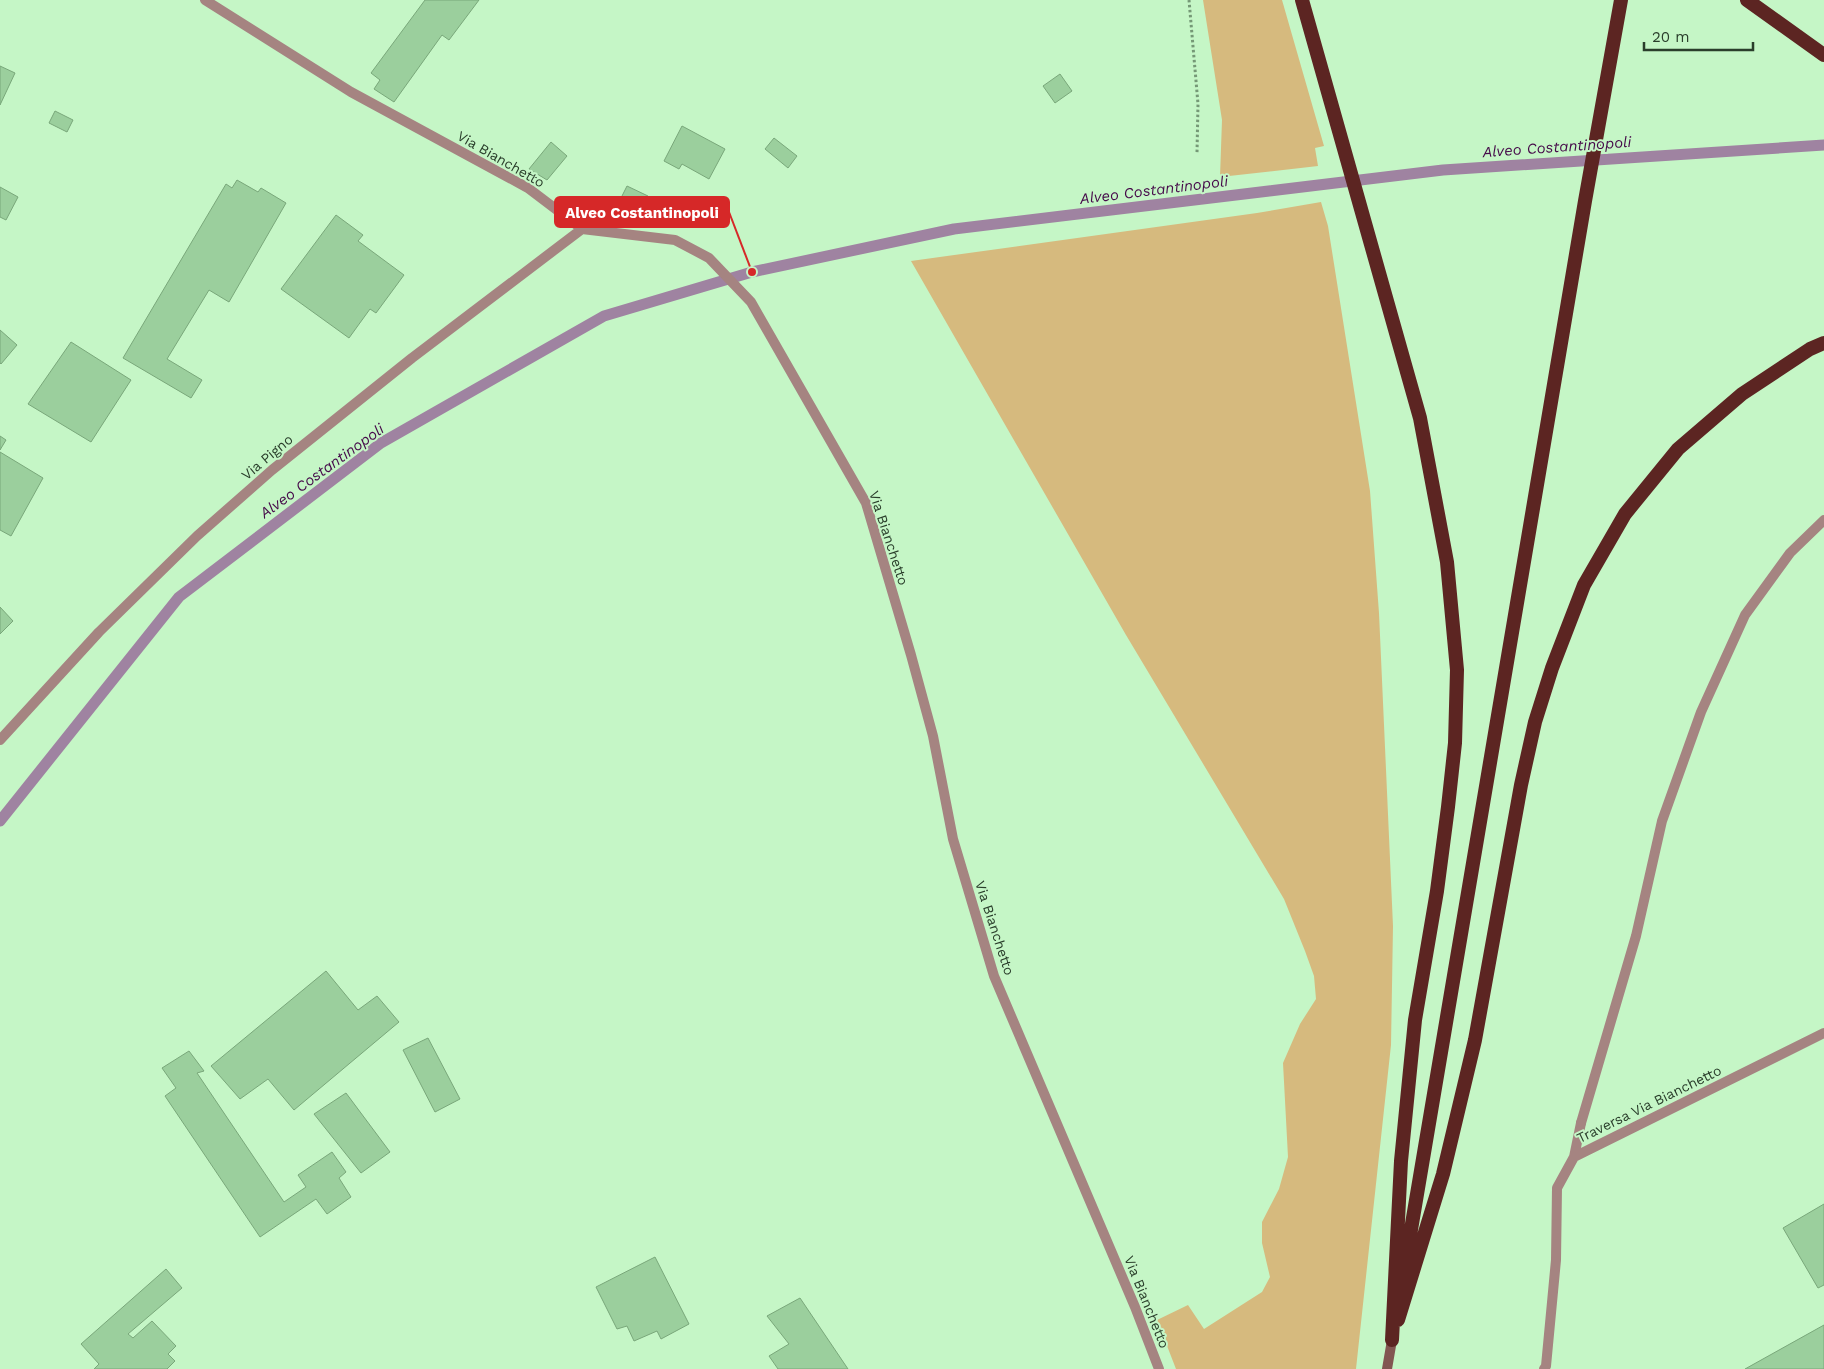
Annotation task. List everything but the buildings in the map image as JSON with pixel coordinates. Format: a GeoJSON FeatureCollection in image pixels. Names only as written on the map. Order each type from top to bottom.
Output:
{"type":"FeatureCollection","features":[{"type":"Feature","properties":{"kind":"highway"},"geometry":{"type":"LineString","coordinates":[[1302,0],[1420,418],[1447,562],[1458,670],[1455,743],[1448,808],[1437,891],[1414,1020],[1401,1161],[1392,1340]]}},
{"type":"Feature","properties":{"kind":"highway"},"geometry":{"type":"LineString","coordinates":[[1392,1340],[1585,201],[1622,0]]}},
{"type":"Feature","properties":{"kind":"highway"},"geometry":{"type":"LineString","coordinates":[[1748,0],[1824,55]]}},
{"type":"Feature","properties":{"kind":"highway"},"geometry":{"type":"LineString","coordinates":[[1392,1340],[1443,1174],[1475,1040],[1520,784],[1535,722],[1552,668],[1584,585],[1625,514],[1678,449],[1742,394],[1810,349],[1824,344]]}},
{"type":"Feature","properties":{"kind":"main road"},"geometry":{"type":"LineString","coordinates":[[1387,1369],[1392,1340]]}},
{"type":"Feature","properties":{"kind":"street","name":"Via Bianchetto"},"geometry":{"type":"LineString","coordinates":[[205,0],[351,92],[528,188],[582,228],[675,240],[709,258],[751,302],[866,503],[933,736],[953,839],[994,976],[1160,1369]]}},
{"type":"Feature","properties":{"kind":"street","name":"Via Pigno"},"geometry":{"type":"LineString","coordinates":[[0,740],[99,632],[198,536],[272,470],[412,358],[582,228]]}},
{"type":"Feature","properties":{"kind":"street"},"geometry":{"type":"LineString","coordinates":[[1574,1157],[1581,1123],[1636,936],[1662,821],[1701,712],[1745,615],[1790,553],[1824,520]]}},
{"type":"Feature","properties":{"kind":"street","name":"Traversa Via Bianchetto"},"geometry":{"type":"LineString","coordinates":[[1544,1369],[1546,1366],[1556,1260],[1557,1188],[1574,1157],[1824,1033]]}},
{"type":"Feature","properties":{"kind":"path"},"geometry":{"type":"LineString","coordinates":[[1189,0],[1198,104],[1197,153]]}},
{"type":"Feature","properties":{"kind":"shaded area"},"geometry":{"type":"Polygon","coordinates":[[[1203,0],[1282,0],[1324,146],[1315,148],[1318,166],[1220,177],[1222,120],[1203,0]]]}},
{"type":"Feature","properties":{"kind":"shaded area"},"geometry":{"type":"Polygon","coordinates":[[[1321,202],[1328,226],[1370,491],[1379,613],[1393,926],[1391,1045],[1356,1369],[1176,1369],[1157,1320],[1188,1305],[1204,1329],[1262,1292],[1270,1277],[1262,1243],[1262,1222],[1279,1189],[1288,1157],[1283,1063],[1300,1024],[1316,999],[1314,976],[1284,899],[1126,635],[911,261],[1257,213],[1321,202]]]}},
{"type":"Feature","properties":{"kind":"waterway","name":"Alveo Costantinopoli"},"geometry":{"type":"LineString","coordinates":[[0,821],[179,597],[381,443],[604,316],[752,272],[954,229],[1443,170],[1824,145]]}},
{"type":"Feature","properties":{"kind":"place","name":"Alveo Costantinopoli"},"geometry":{"type":"Point","coordinates":[752,272]}}]}
